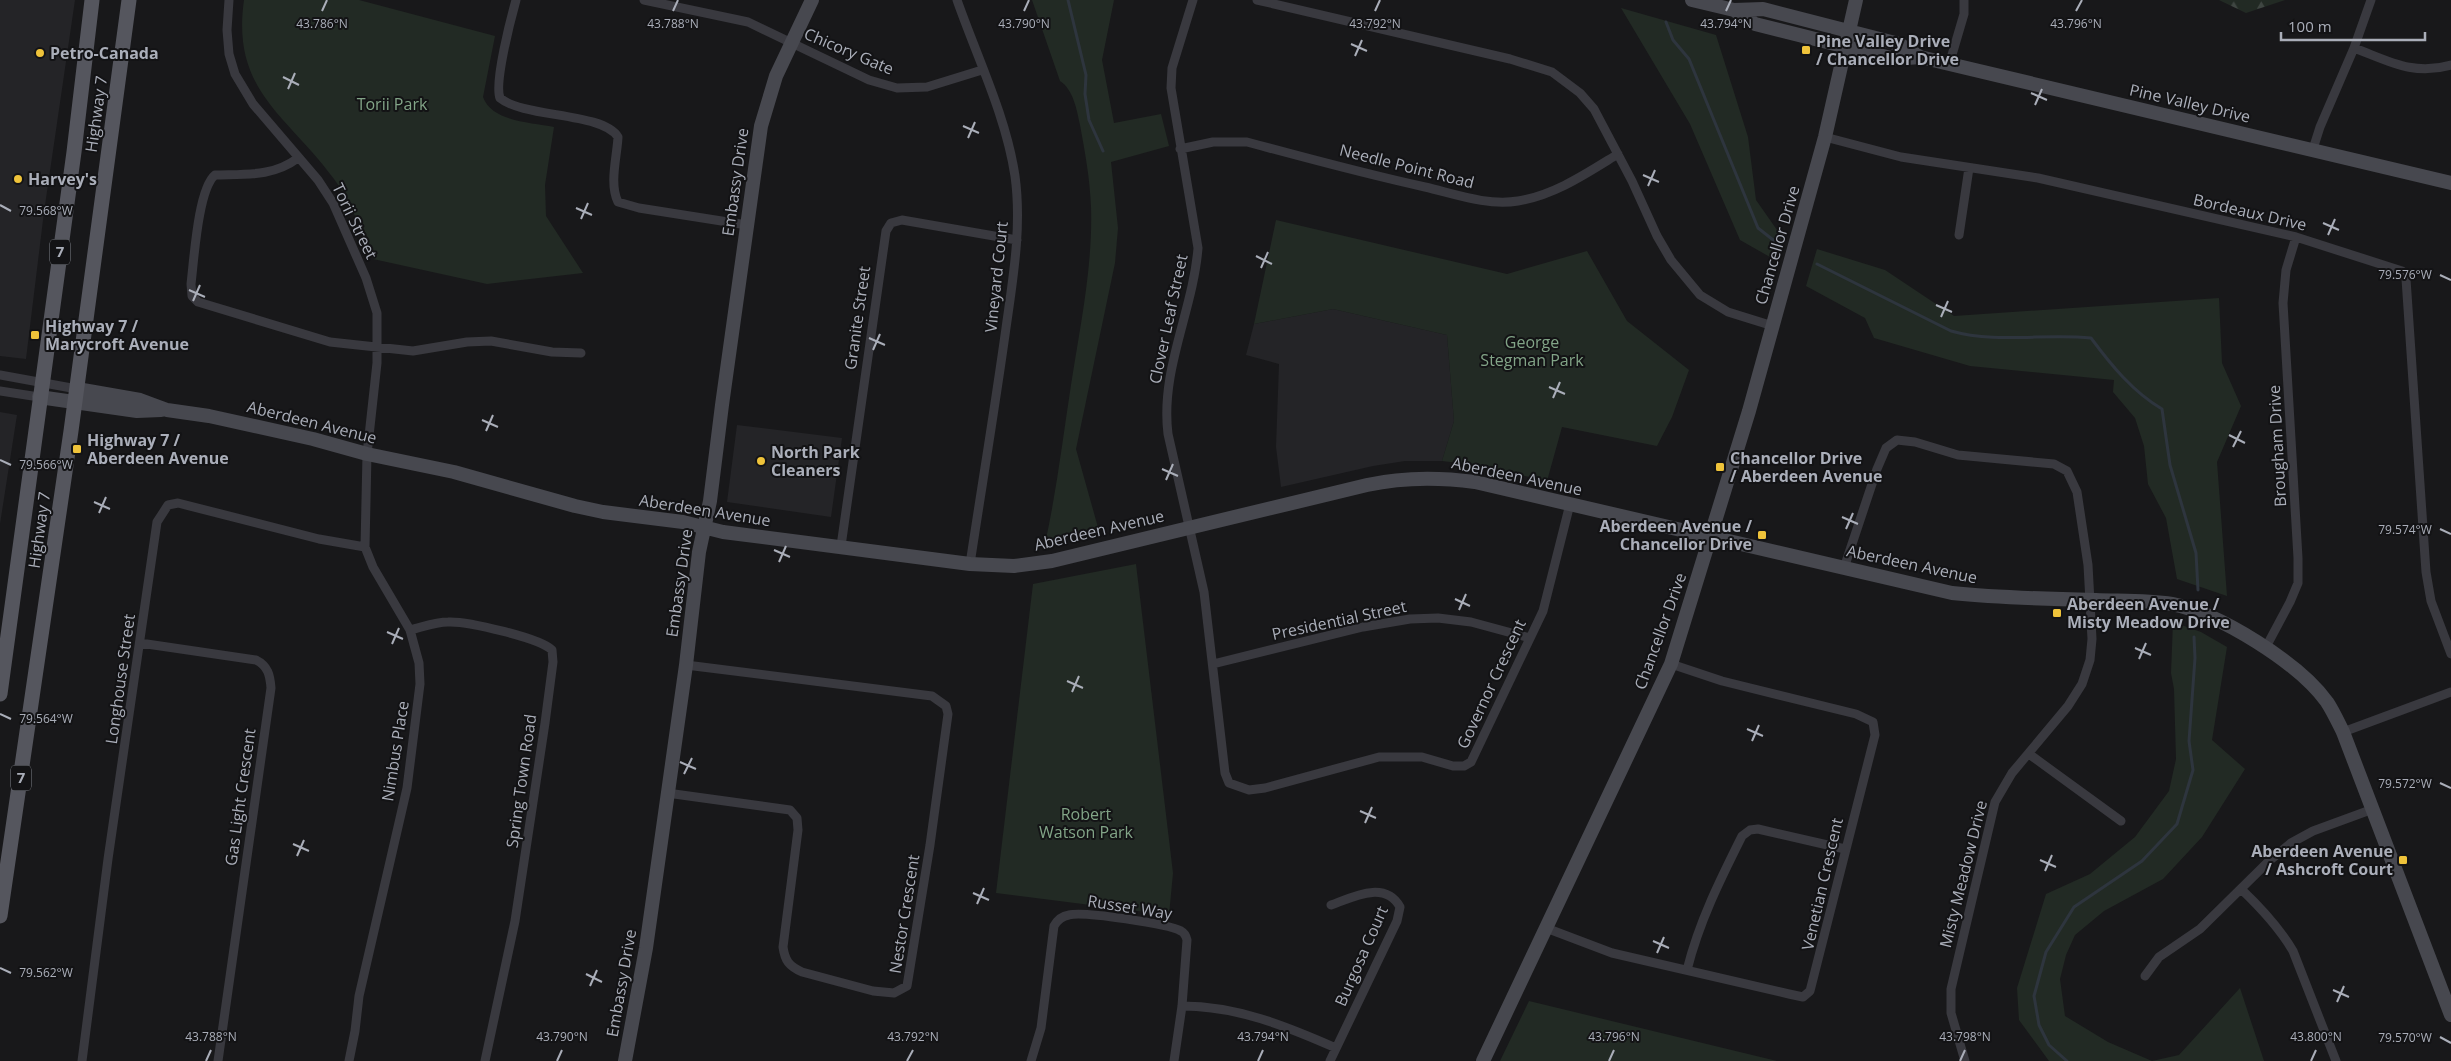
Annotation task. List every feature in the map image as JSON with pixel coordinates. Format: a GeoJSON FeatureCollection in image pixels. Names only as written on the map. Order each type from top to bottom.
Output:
{"type":"FeatureCollection","features":[{"type":"Feature","properties":{"kind":"main road","name":"Highway 7"},"geometry":{"type":"LineString","coordinates":[[0,694],[74,152],[92,0]]}},
{"type":"Feature","properties":{"kind":"main road","name":"Highway 7"},"geometry":{"type":"LineString","coordinates":[[0,916],[76,396],[129,0]]}},
{"type":"Feature","properties":{"kind":"street","name":"Torii Street"},"geometry":{"type":"LineString","coordinates":[[229,0],[228,54],[235,74],[253,104],[318,180],[333,203],[366,278],[377,313],[377,347],[367,454]]}},
{"type":"Feature","properties":{"kind":"street"},"geometry":{"type":"LineString","coordinates":[[516,0],[502,65],[498,93],[500,98],[516,105],[598,124],[615,132],[618,136],[613,182],[614,194],[618,202],[639,208],[746,225]]}},
{"type":"Feature","properties":{"kind":"street","name":"Chicory Gate"},"geometry":{"type":"LineString","coordinates":[[644,0],[748,22],[869,80],[897,88],[927,87],[982,70]]}},
{"type":"Feature","properties":{"kind":"street","name":"Embassy Drive"},"geometry":{"type":"LineString","coordinates":[[625,1061],[646,948],[686,665],[699,552],[710,501],[746,225],[766,106],[791,42],[812,0]]}},
{"type":"Feature","properties":{"kind":"street","name":"Vineyard Court"},"geometry":{"type":"LineString","coordinates":[[957,0],[1004,130],[1012,161],[1018,211],[1017,240],[996,397],[970,564]]}},
{"type":"Feature","properties":{"kind":"street","name":"Clover Leaf Street"},"geometry":{"type":"LineString","coordinates":[[1190,528],[1169,442],[1165,415],[1167,386],[1196,270],[1198,248],[1172,105],[1172,68],[1193,0]]}},
{"type":"Feature","properties":{"kind":"street"},"geometry":{"type":"LineString","coordinates":[[1257,0],[1543,68],[1573,86],[1587,100],[1601,120],[1663,246],[1700,295],[1728,312],[1773,326]]}},
{"type":"Feature","properties":{"kind":"street","name":"Pine Valley Drive"},"geometry":{"type":"LineString","coordinates":[[1692,0],[1734,10],[1763,8],[1899,44],[1920,58]]}},
{"type":"Feature","properties":{"kind":"street","name":"Chancellor Drive"},"geometry":{"type":"LineString","coordinates":[[1483,1061],[1670,664],[1773,326],[1825,136],[1856,0]]}},
{"type":"Feature","properties":{"kind":"street"},"geometry":{"type":"LineString","coordinates":[[1949,64],[1964,14],[1964,0]]}},
{"type":"Feature","properties":{"kind":"street"},"geometry":{"type":"LineString","coordinates":[[2314,149],[2320,127],[2354,48],[2371,0]]}},
{"type":"Feature","properties":{"kind":"street","name":"Pine Valley Drive"},"geometry":{"type":"LineString","coordinates":[[1734,10],[1755,24],[1895,58],[1920,58],[1949,64],[2451,183]]}},
{"type":"Feature","properties":{"kind":"street"},"geometry":{"type":"LineString","coordinates":[[2354,48],[2419,70],[2437,69],[2451,65]]}},
{"type":"Feature","properties":{"kind":"street","name":"Bordeaux Drive"},"geometry":{"type":"LineString","coordinates":[[1825,136],[1901,157],[2038,178],[2296,236],[2402,271],[2406,279],[2426,572],[2431,601],[2451,654]]}},
{"type":"Feature","properties":{"kind":"street","name":"Needle Point Road"},"geometry":{"type":"LineString","coordinates":[[1180,149],[1194,144],[1213,142],[1247,142],[1454,195],[1503,202],[1532,198],[1556,189],[1577,179],[1618,154]]}},
{"type":"Feature","properties":{"kind":"street"},"geometry":{"type":"LineString","coordinates":[[298,158],[288,166],[271,172],[215,175],[210,179],[203,196],[191,284],[192,296],[198,302],[208,307],[320,339],[377,347],[420,351],[484,340],[552,352],[581,353]]}},
{"type":"Feature","properties":{"kind":"street"},"geometry":{"type":"LineString","coordinates":[[1959,234],[1969,168]]}},
{"type":"Feature","properties":{"kind":"street","name":"Granite Street"},"geometry":{"type":"LineString","coordinates":[[841,546],[886,231],[892,223],[902,220],[1017,240]]}},
{"type":"Feature","properties":{"kind":"street","name":"Brougham Drive"},"geometry":{"type":"LineString","coordinates":[[2266,647],[2298,584],[2283,303],[2286,270],[2296,236]]}},
{"type":"Feature","properties":{"kind":"street"},"geometry":{"type":"LineString","coordinates":[[0,375],[40,390]]}},
{"type":"Feature","properties":{"kind":"street"},"geometry":{"type":"LineString","coordinates":[[0,392],[40,390]]}},
{"type":"Feature","properties":{"kind":"street","name":"Aberdeen Avenue"},"geometry":{"type":"LineString","coordinates":[[40,390],[76,396],[137,412],[167,410],[248,424],[367,454],[454,472],[575,506],[733,533],[970,564],[1014,566],[1052,561],[1367,485],[1405,478],[1433,478],[1475,482],[1952,593],[1996,598],[2163,604],[2194,610],[2266,647],[2313,687],[2326,702],[2343,732],[2451,1015]]}},
{"type":"Feature","properties":{"kind":"street","name":"Misty Meadow Drive"},"geometry":{"type":"LineString","coordinates":[[1844,568],[1877,468],[1886,448],[1897,440],[1904,440],[1958,455],[2054,464],[2067,471],[2077,492],[2088,565],[2090,660],[2082,684],[2068,706],[2012,773],[1995,802],[1951,989],[1951,1013],[1965,1061]]}},
{"type":"Feature","properties":{"kind":"street","name":"Nimbus Place"},"geometry":{"type":"LineString","coordinates":[[349,1061],[359,996],[407,788],[418,709],[419,663],[410,630],[373,567],[365,547],[367,454]]}},
{"type":"Feature","properties":{"kind":"street","name":"Longhouse Street"},"geometry":{"type":"LineString","coordinates":[[82,1061],[108,858],[157,522],[168,504],[178,503],[319,538],[365,547]]}},
{"type":"Feature","properties":{"kind":"street","name":"Governor Crescent"},"geometry":{"type":"LineString","coordinates":[[1190,528],[1206,601],[1226,773],[1229,783],[1249,790],[1379,757],[1422,757],[1453,766],[1464,766],[1471,762],[1478,751],[1543,611],[1570,504]]}},
{"type":"Feature","properties":{"kind":"street","name":"Presidential Street"},"geometry":{"type":"LineString","coordinates":[[1213,664],[1363,627],[1410,619],[1438,618],[1471,622],[1530,638]]}},
{"type":"Feature","properties":{"kind":"street","name":"Spring Town Road"},"geometry":{"type":"LineString","coordinates":[[410,630],[449,621],[525,637],[546,644],[552,650],[553,662],[545,723],[515,921],[485,1061]]}},
{"type":"Feature","properties":{"kind":"street","name":"Gas Light Crescent"},"geometry":{"type":"LineString","coordinates":[[140,643],[256,660],[264,664],[270,675],[270,688],[218,1061]]}},
{"type":"Feature","properties":{"kind":"street","name":"Venetian Crescent"},"geometry":{"type":"LineString","coordinates":[[1546,928],[1612,953],[1803,996],[1810,991],[1875,735],[1873,722],[1856,714],[1730,684],[1670,664]]}},
{"type":"Feature","properties":{"kind":"street","name":"Nestor Crescent"},"geometry":{"type":"LineString","coordinates":[[668,793],[790,810],[797,818],[798,830],[783,947],[785,959],[791,967],[802,972],[872,990],[894,993],[907,986],[930,845],[948,714],[946,706],[932,696],[686,665]]}},
{"type":"Feature","properties":{"kind":"street"},"geometry":{"type":"LineString","coordinates":[[2343,732],[2451,692]]}},
{"type":"Feature","properties":{"kind":"street"},"geometry":{"type":"LineString","coordinates":[[2028,754],[2121,821]]}},
{"type":"Feature","properties":{"kind":"street"},"geometry":{"type":"LineString","coordinates":[[2145,976],[2159,957],[2200,929],[2291,843],[2313,831],[2373,809]]}},
{"type":"Feature","properties":{"kind":"street"},"geometry":{"type":"LineString","coordinates":[[1687,970],[1698,930],[1742,836],[1750,830],[1758,829],[1845,849]]}},
{"type":"Feature","properties":{"kind":"street"},"geometry":{"type":"LineString","coordinates":[[2241,889],[2284,934],[2293,951],[2336,1061]]}},
{"type":"Feature","properties":{"kind":"street","name":"Burgosa Court"},"geometry":{"type":"LineString","coordinates":[[1330,1061],[1397,921],[1400,907],[1397,901],[1390,896],[1373,891],[1331,905]]}},
{"type":"Feature","properties":{"kind":"street","name":"Russet Way"},"geometry":{"type":"LineString","coordinates":[[1030,1061],[1041,1028],[1054,926],[1059,918],[1071,914],[1165,926],[1185,934],[1188,940],[1182,1006],[1174,1061]]}},
{"type":"Feature","properties":{"kind":"street"},"geometry":{"type":"LineString","coordinates":[[1182,1006],[1203,1006],[1241,1013],[1278,1023],[1336,1048]]}},
{"type":"Feature","properties":{"kind":"shaded area"},"geometry":{"type":"Polygon","coordinates":[[[0,0],[75,0],[44,212],[26,359],[0,356],[0,0]]]}},
{"type":"Feature","properties":{"kind":"shaded area"},"geometry":{"type":"Polygon","coordinates":[[[1333,309],[1447,335],[1454,421],[1442,461],[1405,461],[1373,466],[1281,487],[1276,447],[1279,364],[1246,355],[1254,324],[1333,309]]]}},
{"type":"Feature","properties":{"kind":"shaded area"},"geometry":{"type":"Polygon","coordinates":[[[0,412],[17,415],[0,524],[0,412]]]}},
{"type":"Feature","properties":{"kind":"shaded area"},"geometry":{"type":"Polygon","coordinates":[[[737,425],[842,438],[831,517],[727,502],[737,425]]]}},
{"type":"Feature","properties":{"kind":"green space","name":"Torii Park"},"geometry":{"type":"Polygon","coordinates":[[[244,0],[359,0],[495,36],[483,97],[495,112],[503,116],[513,120],[554,127],[545,185],[546,216],[583,273],[487,284],[373,259],[351,208],[340,188],[316,157],[266,100],[254,80],[246,57],[242,31],[244,0]]]}},
{"type":"Feature","properties":{"kind":"green space"},"geometry":{"type":"Polygon","coordinates":[[[1032,0],[1114,0],[1102,60],[1114,123],[1161,114],[1169,146],[1111,162],[1118,228],[1115,263],[1076,449],[1099,531],[1046,539],[1057,482],[1085,296],[1090,252],[1091,207],[1087,166],[1076,107],[1068,89],[1060,81],[1032,0]]]}},
{"type":"Feature","properties":{"kind":"green space"},"geometry":{"type":"Polygon","coordinates":[[[2219,0],[2285,0],[2246,13],[2219,0]]]}},
{"type":"Feature","properties":{"kind":"green space"},"geometry":{"type":"Polygon","coordinates":[[[1621,8],[1716,35],[1748,137],[1756,200],[1782,237],[1777,261],[1740,240],[1690,124],[1621,8]]]}},
{"type":"Feature","properties":{"kind":"green space","name":"George Stegman Park"},"geometry":{"type":"Polygon","coordinates":[[[1276,220],[1507,274],[1587,251],[1627,321],[1689,370],[1672,417],[1657,446],[1562,427],[1547,481],[1476,465],[1442,461],[1454,421],[1447,335],[1333,309],[1254,324],[1276,220]]]}},
{"type":"Feature","properties":{"kind":"green space"},"geometry":{"type":"Polygon","coordinates":[[[1817,249],[1885,270],[1954,316],[2219,298],[2222,363],[2241,406],[2217,462],[2227,596],[2177,579],[2166,518],[2148,484],[2144,446],[2135,418],[2113,392],[2114,380],[1970,366],[1874,338],[1865,318],[1806,286],[1817,249]]]}},
{"type":"Feature","properties":{"kind":"green space","name":"Robert Watson Park"},"geometry":{"type":"Polygon","coordinates":[[[1136,564],[1173,873],[1169,915],[996,893],[1033,584],[1136,564]]]}},
{"type":"Feature","properties":{"kind":"green space"},"geometry":{"type":"Polygon","coordinates":[[[2173,622],[2201,632],[2227,647],[2212,740],[2245,769],[2202,837],[2163,879],[2104,911],[2075,935],[2066,955],[2060,979],[2065,1016],[2108,1042],[2152,1061],[2049,1061],[2019,1020],[2017,988],[2046,894],[2090,874],[2135,837],[2169,791],[2176,759],[2174,689],[2171,673],[2173,622]]]}},
{"type":"Feature","properties":{"kind":"green space"},"geometry":{"type":"Polygon","coordinates":[[[2240,988],[2264,1061],[2152,1061],[2179,1055],[2240,988]]]}},
{"type":"Feature","properties":{"kind":"green space"},"geometry":{"type":"Polygon","coordinates":[[[1529,1001],[1777,1061],[1500,1061],[1529,1001]]]}},
{"type":"Feature","properties":{"kind":"waterway"},"geometry":{"type":"LineString","coordinates":[[1068,0],[1086,75],[1085,94],[1089,120],[1103,151]]}},
{"type":"Feature","properties":{"kind":"waterway"},"geometry":{"type":"LineString","coordinates":[[1666,22],[1673,40],[1689,59],[1758,228],[1777,243]]}},
{"type":"Feature","properties":{"kind":"waterway"},"geometry":{"type":"LineString","coordinates":[[1817,264],[1951,331],[1968,335],[2003,338],[2091,338],[2123,377],[2141,395],[2162,409],[2170,465],[2196,553],[2198,590]]}},
{"type":"Feature","properties":{"kind":"waterway"},"geometry":{"type":"LineString","coordinates":[[2067,1061],[2049,1045],[2039,1025],[2034,996],[2046,952],[2074,907],[2142,861],[2177,824],[2193,770],[2189,741],[2195,658],[2194,637]]}},
{"type":"Feature","properties":{"kind":"place","name":"Pine Valley Drive / Chancellor Drive"},"geometry":{"type":"Point","coordinates":[1806,50]}},
{"type":"Feature","properties":{"kind":"place","name":"Petro-Canada"},"geometry":{"type":"Point","coordinates":[40,53]}},
{"type":"Feature","properties":{"kind":"place","name":"Harvey's"},"geometry":{"type":"Point","coordinates":[18,179]}},
{"type":"Feature","properties":{"kind":"place","name":"Highway 7 / Marycroft Avenue"},"geometry":{"type":"Point","coordinates":[35,335]}},
{"type":"Feature","properties":{"kind":"place","name":"Highway 7 / Aberdeen Avenue"},"geometry":{"type":"Point","coordinates":[77,449]}},
{"type":"Feature","properties":{"kind":"place","name":"North Park Cleaners"},"geometry":{"type":"Point","coordinates":[761,461]}},
{"type":"Feature","properties":{"kind":"place","name":"Chancellor Drive / Aberdeen Avenue"},"geometry":{"type":"Point","coordinates":[1720,467]}},
{"type":"Feature","properties":{"kind":"place","name":"Aberdeen Avenue / Chancellor Drive"},"geometry":{"type":"Point","coordinates":[1762,535]}},
{"type":"Feature","properties":{"kind":"place","name":"Aberdeen Avenue / Misty Meadow Drive"},"geometry":{"type":"Point","coordinates":[2057,613]}},
{"type":"Feature","properties":{"kind":"place","name":"Aberdeen Avenue / Ashcroft Court"},"geometry":{"type":"Point","coordinates":[2403,860]}}]}
